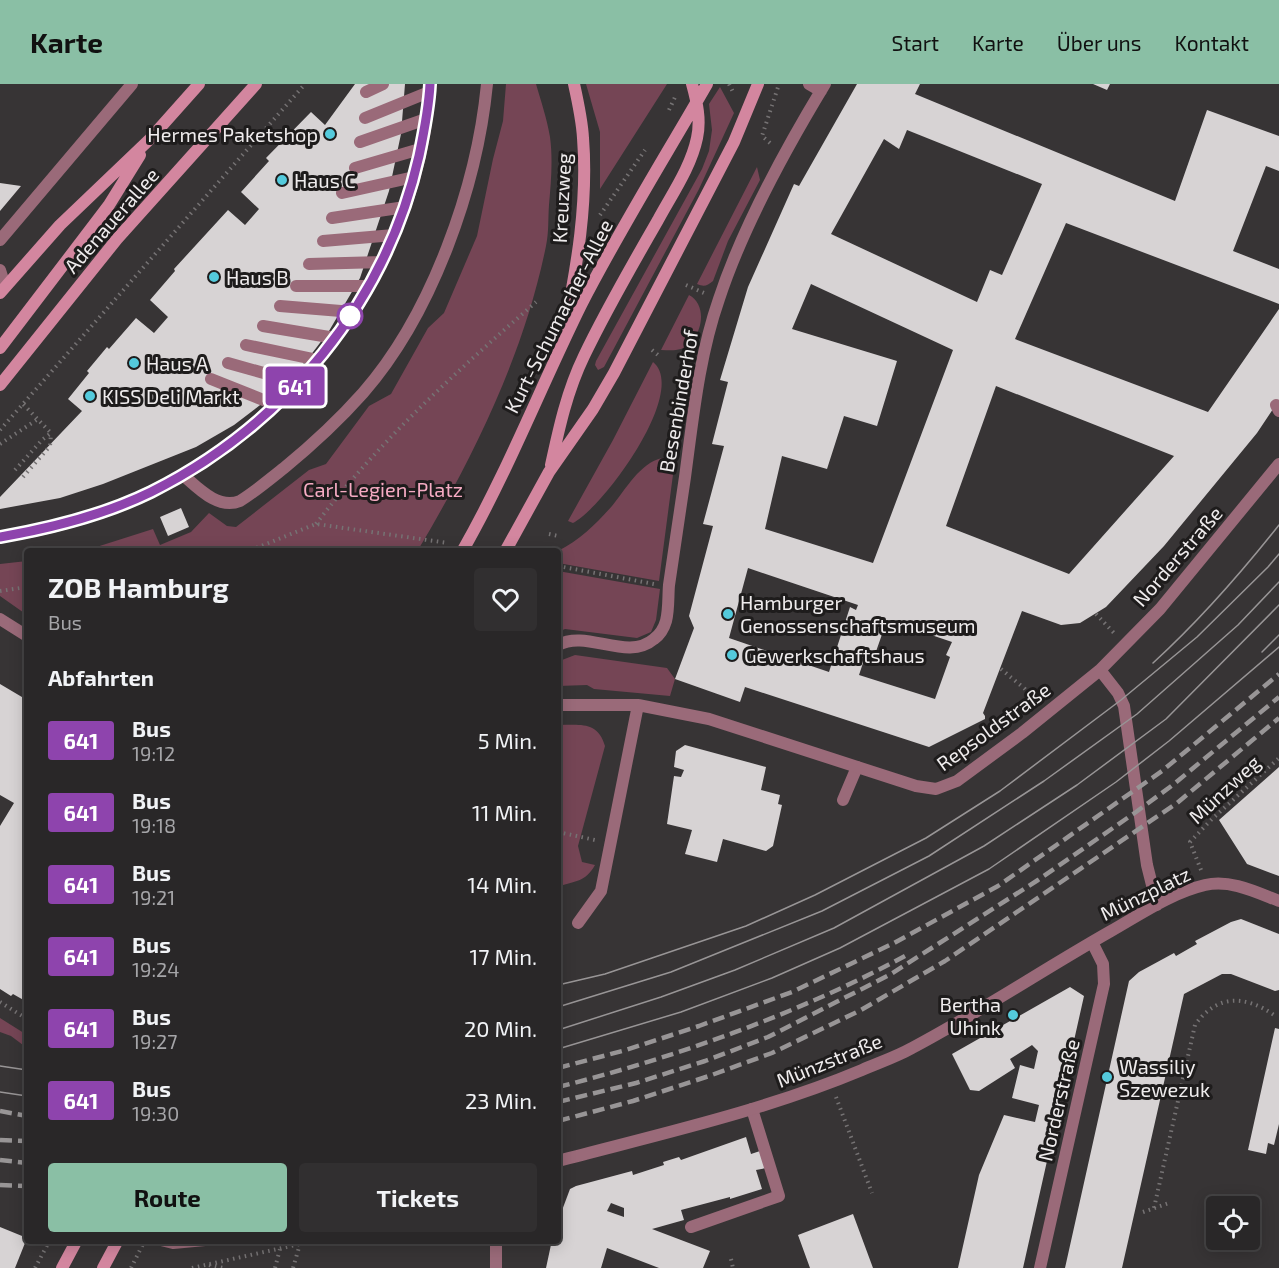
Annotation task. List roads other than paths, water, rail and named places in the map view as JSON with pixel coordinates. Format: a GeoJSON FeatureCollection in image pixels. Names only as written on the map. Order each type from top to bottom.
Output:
{"type":"FeatureCollection","features":[{"type":"Feature","properties":{"kind":"main road","name":"Adenauerallee"},"geometry":{"type":"LineString","coordinates":[[3,290],[60,225],[150,139],[199,84]]}},
{"type":"Feature","properties":{"kind":"main road","name":"Adenauerallee"},"geometry":{"type":"LineString","coordinates":[[0,385],[117,239],[256,84]]}},
{"type":"Feature","properties":{"kind":"main road","name":"Kreuzweg"},"geometry":{"type":"LineString","coordinates":[[560,348],[575,271],[583,206],[584,138],[574,84]]}},
{"type":"Feature","properties":{"kind":"main road"},"geometry":{"type":"LineString","coordinates":[[692,84],[697,102]]}},
{"type":"Feature","properties":{"kind":"main road","name":"Kurt-Schumacher-Allee"},"geometry":{"type":"LineString","coordinates":[[458,547],[492,496],[560,348],[611,251],[707,84]]}},
{"type":"Feature","properties":{"kind":"main road","name":"Kurt-Schumacher-Allee"},"geometry":{"type":"LineString","coordinates":[[507,548],[549,472],[593,409],[614,373],[734,142],[758,84]]}},
{"type":"Feature","properties":{"kind":"main road","name":"Kurt-Schumacher-Allee"},"geometry":{"type":"LineString","coordinates":[[549,472],[567,396],[583,359],[603,318],[690,161],[698,136],[697,102]]}},
{"type":"Feature","properties":{"kind":"main road","name":"Adenauerallee"},"geometry":{"type":"LineString","coordinates":[[0,348],[109,205],[150,139]]}},
{"type":"Feature","properties":{"kind":"main road"},"geometry":{"type":"LineString","coordinates":[[62,1268],[74,1244]]}},
{"type":"Feature","properties":{"kind":"main road"},"geometry":{"type":"LineString","coordinates":[[103,1268],[116,1244]]}},
{"type":"Feature","properties":{"kind":"street"},"geometry":{"type":"LineString","coordinates":[[0,240],[132,84]]}},
{"type":"Feature","properties":{"kind":"street"},"geometry":{"type":"LineString","coordinates":[[366,92],[383,84]]}},
{"type":"Feature","properties":{"kind":"street"},"geometry":{"type":"LineString","coordinates":[[183,475],[202,492],[216,500],[224,503],[240,501],[296,458],[364,392],[407,331],[447,248],[476,156],[487,84]]}},
{"type":"Feature","properties":{"kind":"street","name":"Besenbinderhof"},"geometry":{"type":"LineString","coordinates":[[561,643],[567,639],[626,647],[642,646],[653,641],[663,631],[667,618],[669,587],[694,406],[718,300],[739,248],[772,180],[823,87],[809,84]]}},
{"type":"Feature","properties":{"kind":"street"},"geometry":{"type":"LineString","coordinates":[[0,537],[67,523],[151,492],[214,456],[299,383],[353,312],[382,262],[394,235],[414,177],[430,88]]}},
{"type":"Feature","properties":{"kind":"street"},"geometry":{"type":"LineString","coordinates":[[365,118],[430,88]]}},
{"type":"Feature","properties":{"kind":"street"},"geometry":{"type":"LineString","coordinates":[[360,142],[426,119]]}},
{"type":"Feature","properties":{"kind":"street"},"geometry":{"type":"LineString","coordinates":[[355,168],[420,149]]}},
{"type":"Feature","properties":{"kind":"street"},"geometry":{"type":"LineString","coordinates":[[342,193],[414,177]]}},
{"type":"Feature","properties":{"kind":"street"},"geometry":{"type":"LineString","coordinates":[[332,218],[405,207]]}},
{"type":"Feature","properties":{"kind":"street"},"geometry":{"type":"LineString","coordinates":[[322,241],[394,235]]}},
{"type":"Feature","properties":{"kind":"street"},"geometry":{"type":"LineString","coordinates":[[309,264],[382,262]]}},
{"type":"Feature","properties":{"kind":"street"},"geometry":{"type":"LineString","coordinates":[[0,270],[3,290]]}},
{"type":"Feature","properties":{"kind":"street"},"geometry":{"type":"LineString","coordinates":[[296,286],[368,286]]}},
{"type":"Feature","properties":{"kind":"street"},"geometry":{"type":"LineString","coordinates":[[280,306],[353,312]]}},
{"type":"Feature","properties":{"kind":"street"},"geometry":{"type":"LineString","coordinates":[[263,326],[335,338]]}},
{"type":"Feature","properties":{"kind":"street"},"geometry":{"type":"LineString","coordinates":[[246,345],[318,360]]}},
{"type":"Feature","properties":{"kind":"street"},"geometry":{"type":"LineString","coordinates":[[228,363],[299,383]]}},
{"type":"Feature","properties":{"kind":"street"},"geometry":{"type":"LineString","coordinates":[[211,380],[276,405]]}},
{"type":"Feature","properties":{"kind":"street","name":"Norderstraße"},"geometry":{"type":"LineString","coordinates":[[1100,670],[1167,600],[1279,464]]}},
{"type":"Feature","properties":{"kind":"street"},"geometry":{"type":"LineString","coordinates":[[0,619],[24,634]]}},
{"type":"Feature","properties":{"kind":"street"},"geometry":{"type":"LineString","coordinates":[[1100,670],[1118,693],[1124,706],[1147,865],[1157,905]]}},
{"type":"Feature","properties":{"kind":"street","name":"Repsoldstraße"},"geometry":{"type":"LineString","coordinates":[[561,705],[638,705],[709,719],[916,786],[936,789],[957,781],[1100,670]]}},
{"type":"Feature","properties":{"kind":"street"},"geometry":{"type":"LineString","coordinates":[[578,923],[601,891],[638,705]]}},
{"type":"Feature","properties":{"kind":"street"},"geometry":{"type":"LineString","coordinates":[[843,800],[857,767]]}},
{"type":"Feature","properties":{"kind":"street","name":"Münzplatz"},"geometry":{"type":"LineString","coordinates":[[1092,942],[1157,905],[1184,892],[1207,885],[1228,884],[1279,901]]}},
{"type":"Feature","properties":{"kind":"street","name":"Norderstraße"},"geometry":{"type":"LineString","coordinates":[[1040,1268],[1104,984],[1103,964],[1092,942]]}},
{"type":"Feature","properties":{"kind":"street","name":"Münzstraße"},"geometry":{"type":"LineString","coordinates":[[561,1160],[775,1103],[831,1083],[911,1049],[1092,942]]}},
{"type":"Feature","properties":{"kind":"street"},"geometry":{"type":"LineString","coordinates":[[691,1227],[779,1196],[752,1109]]}},
{"type":"Feature","properties":{"kind":"street"},"geometry":{"type":"LineString","coordinates":[[496,1244],[496,1268]]}},
{"type":"Feature","properties":{"kind":"tram line"},"geometry":{"type":"LineString","coordinates":[[1153,663],[1219,596],[1279,525]]}},
{"type":"Feature","properties":{"kind":"tram line"},"geometry":{"type":"LineString","coordinates":[[561,984],[605,974],[746,926],[815,895],[926,838],[1000,791],[1121,700],[1197,637],[1279,554]]}},
{"type":"Feature","properties":{"kind":"tram line"},"geometry":{"type":"LineString","coordinates":[[561,1006],[671,972],[822,911],[929,856],[1044,781],[1137,714],[1238,625],[1279,582]]}},
{"type":"Feature","properties":{"kind":"tram line"},"geometry":{"type":"LineString","coordinates":[[561,1029],[735,970],[834,928],[984,846],[1077,785],[1166,719],[1279,605]]}},
{"type":"Feature","properties":{"kind":"tram line"},"geometry":{"type":"LineString","coordinates":[[1262,652],[1279,635]]}},
{"type":"Feature","properties":{"kind":"tram line"},"geometry":{"type":"LineString","coordinates":[[561,1048],[681,1012],[772,978],[840,948],[989,869],[1116,782],[1169,741],[1279,647]]}},
{"type":"Feature","properties":{"kind":"tram line"},"geometry":{"type":"LineString","coordinates":[[0,1066],[24,1070]]}},
{"type":"Feature","properties":{"kind":"tram line"},"geometry":{"type":"LineString","coordinates":[[0,1092],[24,1096]]}},
{"type":"Feature","properties":{"kind":"railway"},"geometry":{"type":"LineString","coordinates":[[561,1067],[626,1050],[792,992],[894,943],[998,886],[1162,771],[1279,674]]}},
{"type":"Feature","properties":{"kind":"railway"},"geometry":{"type":"LineString","coordinates":[[561,1101],[636,1083],[705,1061],[768,1037],[891,974],[1038,880],[1136,812],[1174,784],[1279,697]]}},
{"type":"Feature","properties":{"kind":"railway"},"geometry":{"type":"LineString","coordinates":[[561,1120],[633,1101],[772,1053],[861,1010],[945,961],[1177,803],[1279,718]]}},
{"type":"Feature","properties":{"kind":"railway"},"geometry":{"type":"LineString","coordinates":[[561,1086],[646,1062],[736,1032],[823,996],[905,956]]}},
{"type":"Feature","properties":{"kind":"railway"},"geometry":{"type":"LineString","coordinates":[[0,1111],[24,1115]]}},
{"type":"Feature","properties":{"kind":"railway"},"geometry":{"type":"LineString","coordinates":[[0,1140],[24,1141]]}},
{"type":"Feature","properties":{"kind":"railway"},"geometry":{"type":"LineString","coordinates":[[0,1160],[24,1163]]}},
{"type":"Feature","properties":{"kind":"railway"},"geometry":{"type":"LineString","coordinates":[[0,1185],[24,1186]]}},
{"type":"Feature","properties":{"kind":"place","name":"Hermes Paketshop"},"geometry":{"type":"Point","coordinates":[330,134]}},
{"type":"Feature","properties":{"kind":"place","name":"Haus C"},"geometry":{"type":"Point","coordinates":[282,180]}},
{"type":"Feature","properties":{"kind":"place","name":"Haus B"},"geometry":{"type":"Point","coordinates":[214,277]}},
{"type":"Feature","properties":{"kind":"place","name":"Haus A"},"geometry":{"type":"Point","coordinates":[134,363]}},
{"type":"Feature","properties":{"kind":"place","name":"KISS Deli Markt"},"geometry":{"type":"Point","coordinates":[90,396]}},
{"type":"Feature","properties":{"kind":"place","name":"Hamburger Genossenschaftsmuseum"},"geometry":{"type":"Point","coordinates":[728,614]}},
{"type":"Feature","properties":{"kind":"place","name":"Gewerkschaftshaus"},"geometry":{"type":"Point","coordinates":[732,655]}},
{"type":"Feature","properties":{"kind":"place","name":"Bertha Uhink"},"geometry":{"type":"Point","coordinates":[1013,1015]}},
{"type":"Feature","properties":{"kind":"place","name":"Wassiliy Szewezuk"},"geometry":{"type":"Point","coordinates":[1107,1077]}},
{"type":"Feature","properties":{"kind":"park label","name":"Carl-Legien-Platz"},"geometry":{"type":"Point","coordinates":[383,489]}}]}
